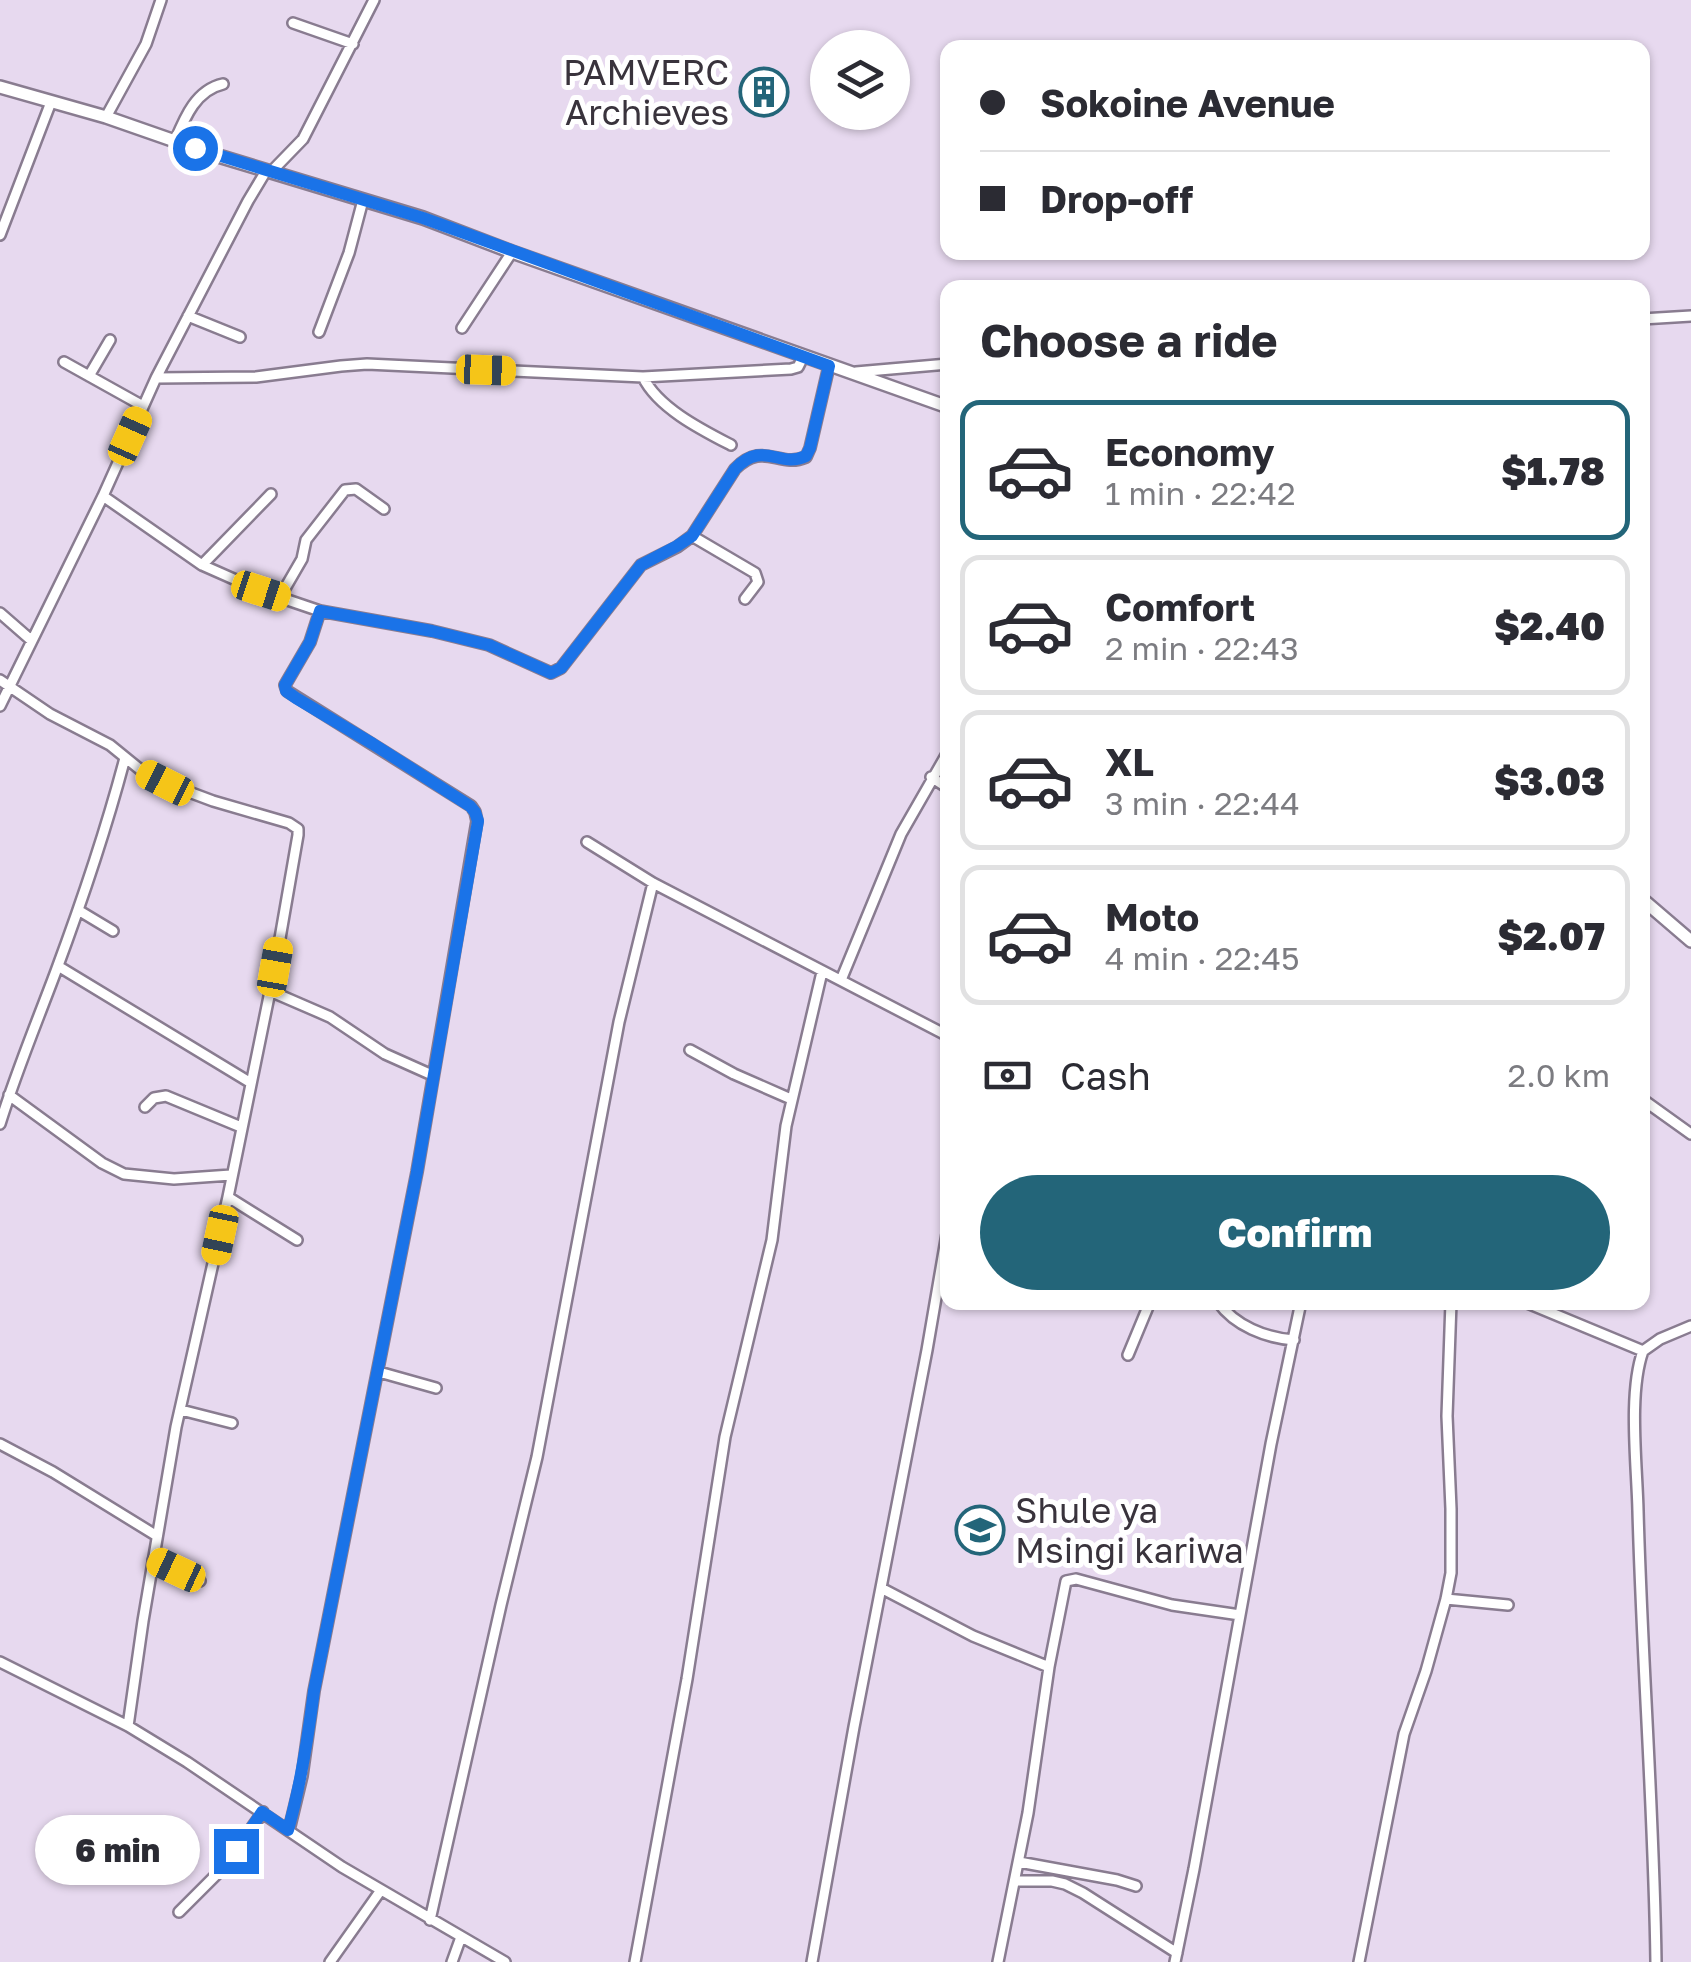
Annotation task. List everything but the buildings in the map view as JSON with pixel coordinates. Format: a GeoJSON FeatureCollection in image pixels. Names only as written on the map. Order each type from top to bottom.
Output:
{"type":"FeatureCollection","features":[{"type":"Feature","properties":{"kind":"street"},"geometry":{"type":"LineString","coordinates":[[106,116],[146,44],[160,0]]}},
{"type":"Feature","properties":{"kind":"street"},"geometry":{"type":"LineString","coordinates":[[0,706],[188,316],[269,172],[303,139],[374,0]]}},
{"type":"Feature","properties":{"kind":"street"},"geometry":{"type":"LineString","coordinates":[[293,23],[353,44]]}},
{"type":"Feature","properties":{"kind":"street"},"geometry":{"type":"LineString","coordinates":[[175,141],[202,93],[223,84]]}},
{"type":"Feature","properties":{"kind":"street"},"geometry":{"type":"LineString","coordinates":[[0,87],[106,116],[269,172],[423,218],[940,404]]}},
{"type":"Feature","properties":{"kind":"street"},"geometry":{"type":"LineString","coordinates":[[0,235],[51,102]]}},
{"type":"Feature","properties":{"kind":"street"},"geometry":{"type":"LineString","coordinates":[[320,332],[349,253],[362,200]]}},
{"type":"Feature","properties":{"kind":"street"},"geometry":{"type":"LineString","coordinates":[[462,328],[512,252]]}},
{"type":"Feature","properties":{"kind":"street"},"geometry":{"type":"LineString","coordinates":[[188,316],[240,338]]}},
{"type":"Feature","properties":{"kind":"street"},"geometry":{"type":"LineString","coordinates":[[1650,319],[1691,316]]}},
{"type":"Feature","properties":{"kind":"street"},"geometry":{"type":"LineString","coordinates":[[89,376],[110,340]]}},
{"type":"Feature","properties":{"kind":"street"},"geometry":{"type":"LineString","coordinates":[[156,378],[256,378],[367,364],[643,377],[792,369],[804,357]]}},
{"type":"Feature","properties":{"kind":"street"},"geometry":{"type":"LineString","coordinates":[[64,362],[143,406]]}},
{"type":"Feature","properties":{"kind":"street"},"geometry":{"type":"LineString","coordinates":[[852,372],[940,365]]}},
{"type":"Feature","properties":{"kind":"street"},"geometry":{"type":"LineString","coordinates":[[103,496],[202,565],[239,582],[320,611],[489,645],[551,673],[561,668],[641,565],[692,536],[744,460],[766,455],[797,460],[806,456],[829,366]]}},
{"type":"Feature","properties":{"kind":"street"},"geometry":{"type":"LineString","coordinates":[[643,377],[660,400],[731,446]]}},
{"type":"Feature","properties":{"kind":"street"},"geometry":{"type":"LineString","coordinates":[[280,598],[302,559],[306,540],[345,490],[356,490],[384,509]]}},
{"type":"Feature","properties":{"kind":"street"},"geometry":{"type":"LineString","coordinates":[[202,565],[271,494]]}},
{"type":"Feature","properties":{"kind":"street"},"geometry":{"type":"LineString","coordinates":[[692,536],[755,573],[758,582],[745,599]]}},
{"type":"Feature","properties":{"kind":"street"},"geometry":{"type":"LineString","coordinates":[[288,1830],[302,1776],[314,1691],[417,1172],[478,821],[475,812],[286,691],[285,685],[310,642],[320,611]]}},
{"type":"Feature","properties":{"kind":"street"},"geometry":{"type":"LineString","coordinates":[[0,613],[31,640]]}},
{"type":"Feature","properties":{"kind":"street"},"geometry":{"type":"LineString","coordinates":[[0,680],[63,721],[110,745],[142,771],[165,783],[298,829],[270,991],[180,1410],[128,1726]]}},
{"type":"Feature","properties":{"kind":"street"},"geometry":{"type":"LineString","coordinates":[[0,1124],[78,910],[125,758]]}},
{"type":"Feature","properties":{"kind":"street"},"geometry":{"type":"LineString","coordinates":[[841,980],[901,834],[940,764]]}},
{"type":"Feature","properties":{"kind":"street"},"geometry":{"type":"LineString","coordinates":[[932,777],[940,782]]}},
{"type":"Feature","properties":{"kind":"street"},"geometry":{"type":"LineString","coordinates":[[587,842],[653,884],[940,1032]]}},
{"type":"Feature","properties":{"kind":"street"},"geometry":{"type":"LineString","coordinates":[[430,1920],[544,1422],[619,1022],[653,884]]}},
{"type":"Feature","properties":{"kind":"street"},"geometry":{"type":"LineString","coordinates":[[1650,906],[1691,942]]}},
{"type":"Feature","properties":{"kind":"street"},"geometry":{"type":"LineString","coordinates":[[78,910],[113,931]]}},
{"type":"Feature","properties":{"kind":"street"},"geometry":{"type":"LineString","coordinates":[[58,966],[251,1083]]}},
{"type":"Feature","properties":{"kind":"street"},"geometry":{"type":"LineString","coordinates":[[635,1962],[725,1437],[772,1240],[791,1099],[822,972]]}},
{"type":"Feature","properties":{"kind":"street"},"geometry":{"type":"LineString","coordinates":[[270,991],[330,1018],[385,1054],[432,1075]]}},
{"type":"Feature","properties":{"kind":"street"},"geometry":{"type":"LineString","coordinates":[[690,1050],[791,1099]]}},
{"type":"Feature","properties":{"kind":"street"},"geometry":{"type":"LineString","coordinates":[[9,1094],[102,1163],[124,1174],[174,1180],[231,1175]]}},
{"type":"Feature","properties":{"kind":"street"},"geometry":{"type":"LineString","coordinates":[[145,1107],[154,1098],[166,1096],[241,1126]]}},
{"type":"Feature","properties":{"kind":"street"},"geometry":{"type":"LineString","coordinates":[[1650,1105],[1691,1134]]}},
{"type":"Feature","properties":{"kind":"street"},"geometry":{"type":"LineString","coordinates":[[228,1197],[297,1240]]}},
{"type":"Feature","properties":{"kind":"street"},"geometry":{"type":"LineString","coordinates":[[812,1962],[940,1274]]}},
{"type":"Feature","properties":{"kind":"street"},"geometry":{"type":"LineString","coordinates":[[1128,1355],[1147,1310]]}},
{"type":"Feature","properties":{"kind":"street"},"geometry":{"type":"LineString","coordinates":[[1224,1310],[1264,1335],[1294,1340]]}},
{"type":"Feature","properties":{"kind":"street"},"geometry":{"type":"LineString","coordinates":[[1016,1881],[1065,1884],[1176,1958],[1300,1310]]}},
{"type":"Feature","properties":{"kind":"street"},"geometry":{"type":"LineString","coordinates":[[1359,1962],[1404,1734],[1446,1599],[1451,1556],[1451,1310]]}},
{"type":"Feature","properties":{"kind":"street"},"geometry":{"type":"LineString","coordinates":[[1544,1310],[1642,1351]]}},
{"type":"Feature","properties":{"kind":"street"},"geometry":{"type":"LineString","coordinates":[[1656,1962],[1635,1392],[1642,1351],[1691,1326]]}},
{"type":"Feature","properties":{"kind":"street"},"geometry":{"type":"LineString","coordinates":[[379,1372],[436,1388]]}},
{"type":"Feature","properties":{"kind":"street"},"geometry":{"type":"LineString","coordinates":[[180,1410],[232,1423]]}},
{"type":"Feature","properties":{"kind":"street"},"geometry":{"type":"LineString","coordinates":[[0,1444],[157,1536]]}},
{"type":"Feature","properties":{"kind":"street"},"geometry":{"type":"LineString","coordinates":[[153,1560],[200,1581]]}},
{"type":"Feature","properties":{"kind":"street"},"geometry":{"type":"LineString","coordinates":[[998,1962],[1016,1881],[1063,1586],[1069,1578],[1172,1604],[1240,1615]]}},
{"type":"Feature","properties":{"kind":"street"},"geometry":{"type":"LineString","coordinates":[[881,1588],[972,1636],[1050,1668]]}},
{"type":"Feature","properties":{"kind":"street"},"geometry":{"type":"LineString","coordinates":[[1446,1599],[1508,1605]]}},
{"type":"Feature","properties":{"kind":"street"},"geometry":{"type":"LineString","coordinates":[[0,1662],[128,1726],[342,1867],[505,1962]]}},
{"type":"Feature","properties":{"kind":"street"},"geometry":{"type":"LineString","coordinates":[[179,1912],[223,1868],[262,1812]]}},
{"type":"Feature","properties":{"kind":"street"},"geometry":{"type":"LineString","coordinates":[[1019,1862],[1136,1886]]}},
{"type":"Feature","properties":{"kind":"street"},"geometry":{"type":"LineString","coordinates":[[330,1962],[380,1890]]}},
{"type":"Feature","properties":{"kind":"street"},"geometry":{"type":"LineString","coordinates":[[452,1962],[461,1937]]}},
{"type":"Feature","properties":{"kind":"place","name":"PAMVERC Archieves"},"geometry":{"type":"Point","coordinates":[764,92]}},
{"type":"Feature","properties":{"kind":"place","name":"Shule ya Msingi kariwa"},"geometry":{"type":"Point","coordinates":[980,1530]}},
{"type":"Feature","properties":{"kind":"route"},"geometry":{"type":"LineString","coordinates":[[195,148],[423,218],[829,366],[806,456],[802,460],[766,455],[744,460],[692,536],[641,565],[555,672],[542,670],[489,645],[320,611],[310,642],[285,685],[286,691],[296,698],[470,806],[478,821],[417,1172],[346,1524],[296,1803],[288,1830],[262,1812],[236,1851]]}}]}
